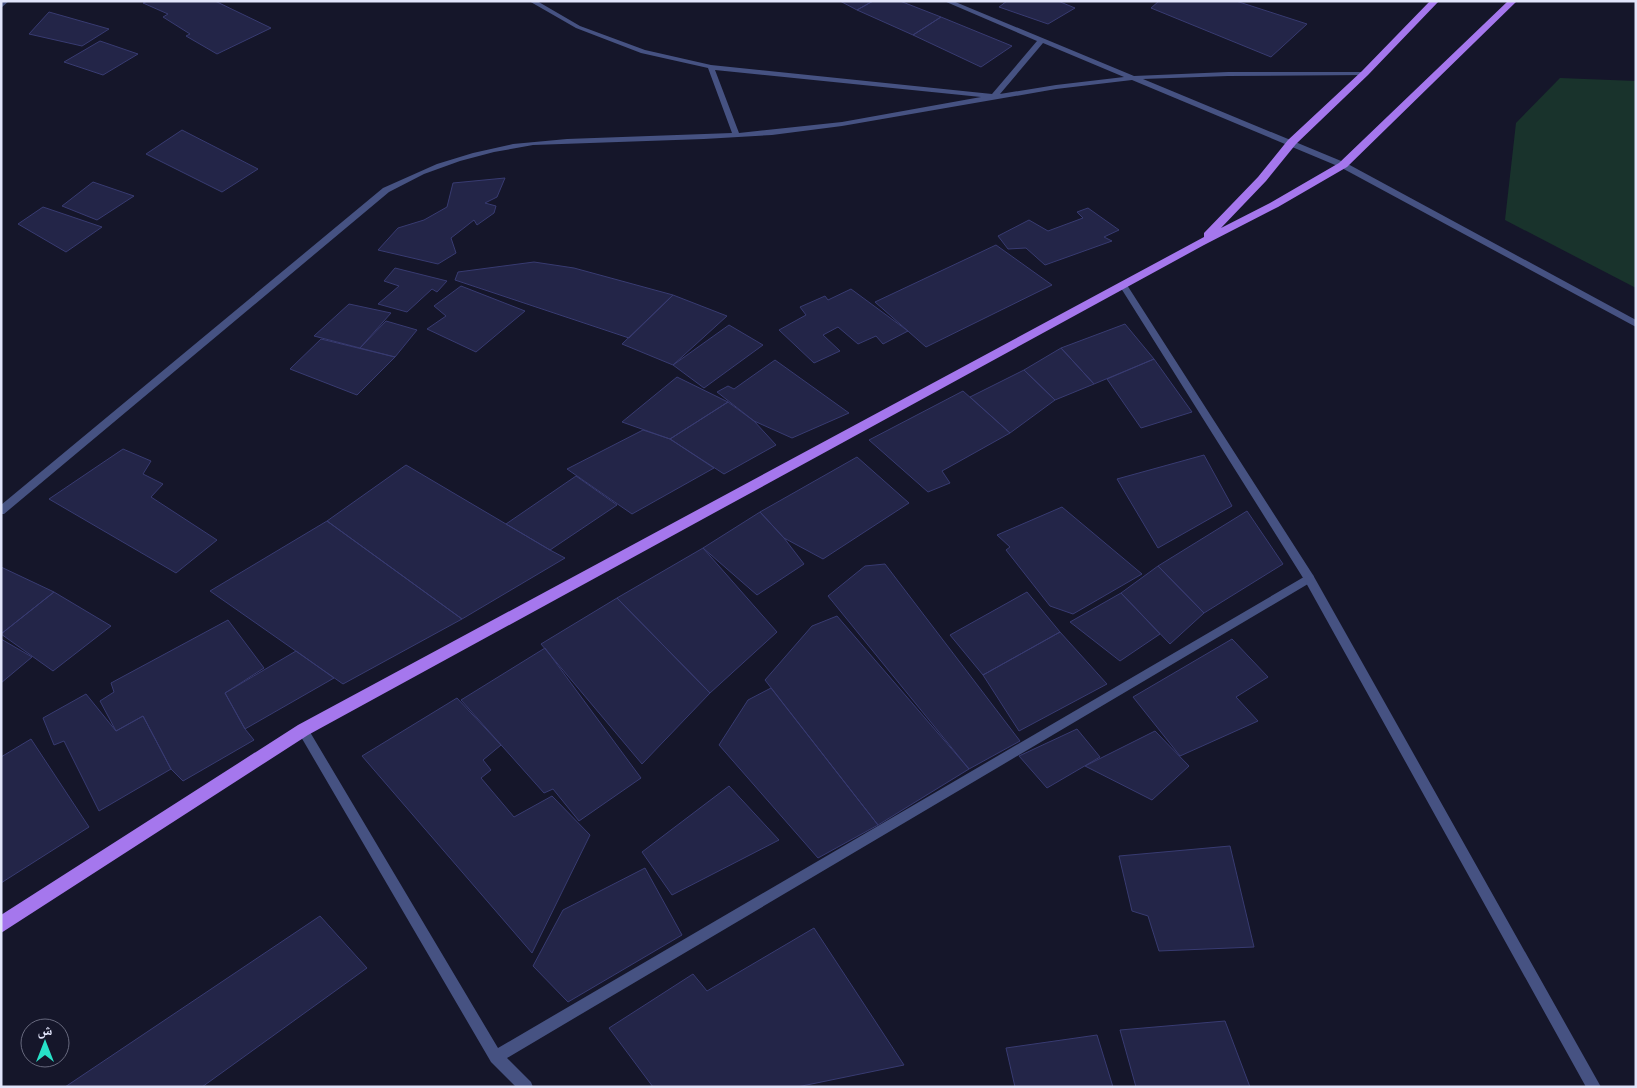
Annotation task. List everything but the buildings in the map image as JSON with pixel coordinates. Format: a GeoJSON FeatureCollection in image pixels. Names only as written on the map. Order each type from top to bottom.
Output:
{"type":"FeatureCollection","features":[{"type":"Feature","properties":{"kind":"main road"},"geometry":{"type":"LineString","coordinates":[[1200,243],[1262,179],[1292,142],[1365,73],[1435,1]]}},
{"type":"Feature","properties":{"kind":"main road"},"geometry":{"type":"LineString","coordinates":[[1,924],[303,730],[1200,243],[1274,205],[1344,165],[1513,1]]}},
{"type":"Feature","properties":{"kind":"street"},"geometry":{"type":"LineString","coordinates":[[1,6],[6,1]]}},
{"type":"Feature","properties":{"kind":"street"},"geometry":{"type":"LineString","coordinates":[[532,1],[578,27],[643,52],[711,67],[994,96]]}},
{"type":"Feature","properties":{"kind":"street"},"geometry":{"type":"LineString","coordinates":[[947,1],[1344,165],[1636,324]]}},
{"type":"Feature","properties":{"kind":"street"},"geometry":{"type":"LineString","coordinates":[[994,96],[1041,41]]}},
{"type":"Feature","properties":{"kind":"street"},"geometry":{"type":"LineString","coordinates":[[711,67],[736,136]]}},
{"type":"Feature","properties":{"kind":"street"},"geometry":{"type":"LineString","coordinates":[[1,511],[386,190],[407,178],[455,159],[507,146],[560,141],[736,136],[806,129],[994,96],[1133,77],[1200,74],[1365,73]]}},
{"type":"Feature","properties":{"kind":"street"},"geometry":{"type":"LineString","coordinates":[[1123,285],[1309,578],[1594,1087]]}},
{"type":"Feature","properties":{"kind":"street"},"geometry":{"type":"LineString","coordinates":[[496,1057],[1309,578]]}},
{"type":"Feature","properties":{"kind":"street"},"geometry":{"type":"LineString","coordinates":[[303,730],[496,1057],[526,1087]]}},
{"type":"Feature","properties":{"kind":"green space"},"geometry":{"type":"Polygon","coordinates":[[[1560,78],[1636,81],[1636,288],[1505,220],[1516,123],[1560,78]]]}}]}
